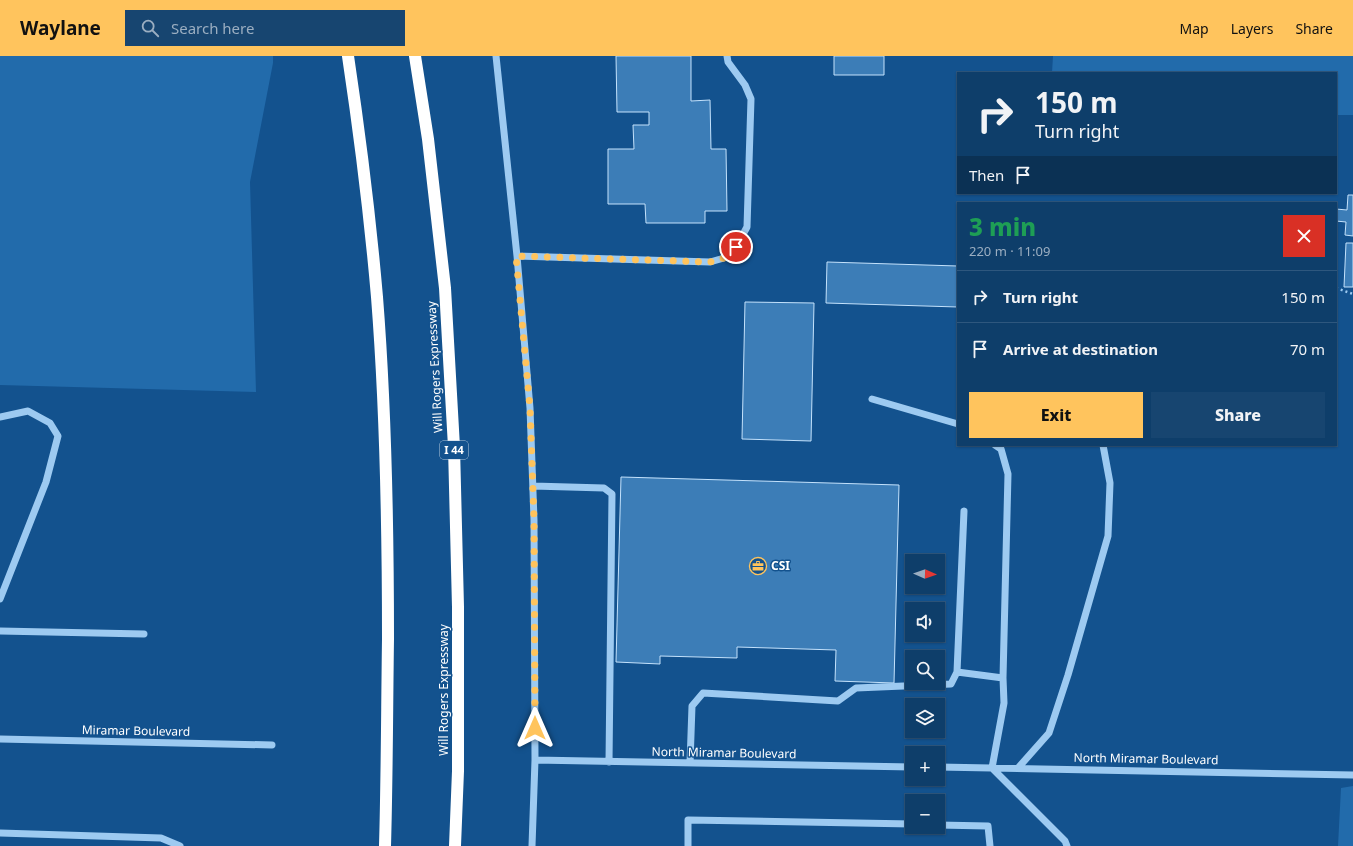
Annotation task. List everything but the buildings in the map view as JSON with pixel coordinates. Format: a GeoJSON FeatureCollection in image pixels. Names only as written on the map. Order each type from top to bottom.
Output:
{"type":"FeatureCollection","features":[{"type":"Feature","properties":{"kind":"highway"},"geometry":{"type":"LineString","coordinates":[[348,56],[363,160],[376,290],[385,447],[388,547],[387,774],[385,846]]}},
{"type":"Feature","properties":{"kind":"highway","name":"Will Rogers Expressway"},"geometry":{"type":"LineString","coordinates":[[415,56],[428,139],[445,288],[452,424],[458,607],[458,771],[455,846]]}},
{"type":"Feature","properties":{"kind":"street"},"geometry":{"type":"LineString","coordinates":[[496,56],[530,408],[534,520],[535,760],[532,846]]}},
{"type":"Feature","properties":{"kind":"street"},"geometry":{"type":"LineString","coordinates":[[516,256],[710,262],[724,258],[736,247],[747,227],[751,99],[745,85],[728,62],[727,56]]}},
{"type":"Feature","properties":{"kind":"street"},"geometry":{"type":"LineString","coordinates":[[872,399],[957,424]]}},
{"type":"Feature","properties":{"kind":"street"},"geometry":{"type":"LineString","coordinates":[[0,417],[28,411],[50,423],[58,436],[46,482],[0,599]]}},
{"type":"Feature","properties":{"kind":"street"},"geometry":{"type":"LineString","coordinates":[[996,446],[1001,449],[1008,474],[1003,678],[1004,703],[992,768],[1065,841],[1067,846]]}},
{"type":"Feature","properties":{"kind":"street"},"geometry":{"type":"LineString","coordinates":[[1018,768],[1049,733],[1068,675],[1108,536],[1110,483],[1103,446]]}},
{"type":"Feature","properties":{"kind":"street"},"geometry":{"type":"LineString","coordinates":[[533,486],[604,488],[612,494],[609,762]]}},
{"type":"Feature","properties":{"kind":"street"},"geometry":{"type":"LineString","coordinates":[[690,763],[692,706],[702,694],[838,700],[856,688],[951,684],[957,672],[964,511]]}},
{"type":"Feature","properties":{"kind":"street"},"geometry":{"type":"LineString","coordinates":[[0,631],[144,634]]}},
{"type":"Feature","properties":{"kind":"street"},"geometry":{"type":"LineString","coordinates":[[957,672],[1003,678]]}},
{"type":"Feature","properties":{"kind":"street","name":"Miramar Boulevard"},"geometry":{"type":"LineString","coordinates":[[0,739],[272,745]]}},
{"type":"Feature","properties":{"kind":"street","name":"North Miramar Boulevard"},"geometry":{"type":"LineString","coordinates":[[535,760],[905,767]]}},
{"type":"Feature","properties":{"kind":"street","name":"North Miramar Boulevard"},"geometry":{"type":"LineString","coordinates":[[945,767],[1353,775]]}},
{"type":"Feature","properties":{"kind":"street"},"geometry":{"type":"LineString","coordinates":[[688,846],[688,820],[905,824]]}},
{"type":"Feature","properties":{"kind":"street"},"geometry":{"type":"LineString","coordinates":[[945,825],[988,826],[990,846]]}},
{"type":"Feature","properties":{"kind":"street"},"geometry":{"type":"LineString","coordinates":[[0,833],[161,838],[180,846]]}},
{"type":"Feature","properties":{"kind":"path"},"geometry":{"type":"LineString","coordinates":[[1337,288],[1353,294]]}},
{"type":"Feature","properties":{"kind":"shaded area"},"geometry":{"type":"Polygon","coordinates":[[[0,56],[273,56],[273,63],[250,182],[256,392],[0,385],[0,56]]]}},
{"type":"Feature","properties":{"kind":"shaded area"},"geometry":{"type":"Polygon","coordinates":[[[1053,56],[1353,56],[1353,115],[1337,115],[1337,72],[1052,72],[1053,56]]]}},
{"type":"Feature","properties":{"kind":"shaded area"},"geometry":{"type":"Polygon","coordinates":[[[1353,786],[1353,846],[1338,846],[1341,788],[1353,786]]]}},
{"type":"Feature","properties":{"kind":"place","name":"CSI"},"geometry":{"type":"Point","coordinates":[758,566]}},
{"type":"Feature","properties":{"kind":"route"},"geometry":{"type":"LineString","coordinates":[[535,728],[534,520],[530,408],[516,256],[710,262],[724,258],[736,247]]}}]}
